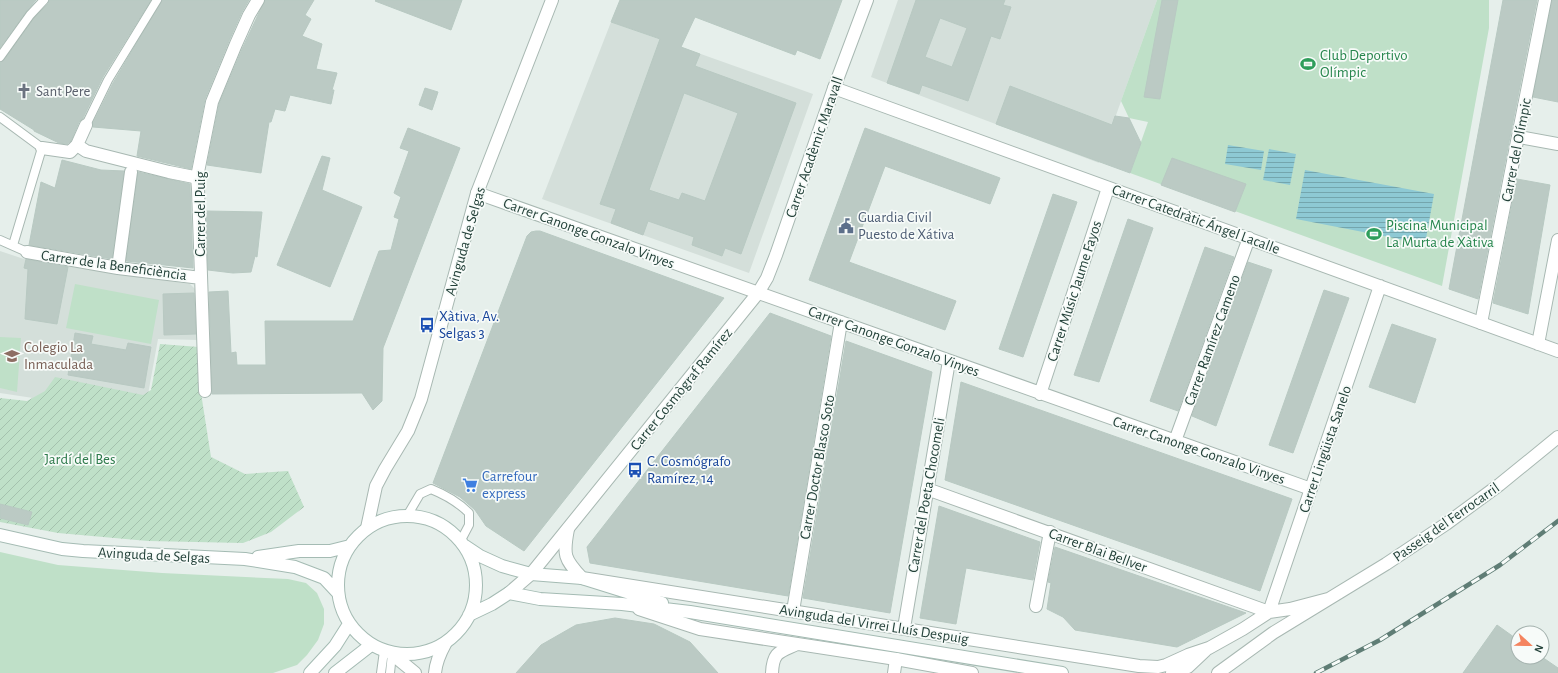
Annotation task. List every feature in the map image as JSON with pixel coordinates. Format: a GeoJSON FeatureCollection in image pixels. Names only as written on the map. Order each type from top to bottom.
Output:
{"type":"FeatureCollection","features":[{"type":"Feature","properties":{"kind":"street","name":"Carrer del Puig"},"geometry":{"type":"LineString","coordinates":[[205,391],[196,177],[212,102],[249,15],[258,0]]}},
{"type":"Feature","properties":{"kind":"street","name":"Avinguda de Selgas"},"geometry":{"type":"LineString","coordinates":[[367,528],[376,486],[408,431],[421,399],[477,193],[552,0]]}},
{"type":"Feature","properties":{"kind":"street","name":"Carrer Acadèmic Maravall"},"geometry":{"type":"LineString","coordinates":[[758,293],[767,278],[776,255],[834,88],[868,0]]}},
{"type":"Feature","properties":{"kind":"street","name":"Carrer del Olímpic"},"geometry":{"type":"LineString","coordinates":[[1481,323],[1545,0]]}},
{"type":"Feature","properties":{"kind":"street","name":"Carrer Catedràtic Ángel Lacalle"},"geometry":{"type":"LineString","coordinates":[[834,88],[1558,351]]}},
{"type":"Feature","properties":{"kind":"street"},"geometry":{"type":"LineString","coordinates":[[42,148],[70,152],[77,145],[86,124]]}},
{"type":"Feature","properties":{"kind":"street"},"geometry":{"type":"LineString","coordinates":[[1519,137],[1558,144]]}},
{"type":"Feature","properties":{"kind":"street"},"geometry":{"type":"LineString","coordinates":[[77,145],[86,151],[196,177]]}},
{"type":"Feature","properties":{"kind":"street"},"geometry":{"type":"LineString","coordinates":[[118,268],[131,172]]}},
{"type":"Feature","properties":{"kind":"street","name":"Carrer Músic Jaume Fayos"},"geometry":{"type":"LineString","coordinates":[[1040,394],[1108,188]]}},
{"type":"Feature","properties":{"kind":"street","name":"Carrer Canonge Gonzalo Vinyes"},"geometry":{"type":"LineString","coordinates":[[477,193],[1311,489]]}},
{"type":"Feature","properties":{"kind":"street","name":"Carrer Ramírez Cameno"},"geometry":{"type":"LineString","coordinates":[[1175,441],[1249,238]]}},
{"type":"Feature","properties":{"kind":"street"},"geometry":{"type":"LineString","coordinates":[[1538,344],[1558,240]]}},
{"type":"Feature","properties":{"kind":"street","name":"Carrer de la Beneficiència"},"geometry":{"type":"LineString","coordinates":[[27,252],[118,268],[201,278]]}},
{"type":"Feature","properties":{"kind":"street","name":"Carrer Lingüista Sanelo"},"geometry":{"type":"LineString","coordinates":[[1269,612],[1380,286]]}},
{"type":"Feature","properties":{"kind":"street","name":"Carrer Cosmògraf Ramírez"},"geometry":{"type":"LineString","coordinates":[[509,593],[530,574],[568,529],[758,293]]}},
{"type":"Feature","properties":{"kind":"street","name":"Carrer Doctor Blasco Soto"},"geometry":{"type":"LineString","coordinates":[[793,611],[842,322]]}},
{"type":"Feature","properties":{"kind":"street","name":"Carrer del Poeta Chocomeli"},"geometry":{"type":"LineString","coordinates":[[904,628],[949,361]]}},
{"type":"Feature","properties":{"kind":"street","name":"Passeig del Ferrocarril"},"geometry":{"type":"LineString","coordinates":[[1218,673],[1258,642],[1386,564],[1446,524],[1499,485],[1558,437]]}},
{"type":"Feature","properties":{"kind":"street","name":"Carrer Blai Bellver"},"geometry":{"type":"LineString","coordinates":[[927,489],[1269,612]]}},
{"type":"Feature","properties":{"kind":"street"},"geometry":{"type":"LineString","coordinates":[[407,516],[419,516],[436,522],[451,532],[462,543],[472,562],[476,580],[475,598],[469,615],[459,631],[445,644],[433,650],[420,654],[406,655],[388,652],[371,645],[359,636],[349,624],[341,609],[338,593],[338,576],[342,561],[350,546],[367,528],[383,520],[407,516]]}},
{"type":"Feature","properties":{"kind":"street"},"geometry":{"type":"LineString","coordinates":[[568,529],[564,546],[566,555],[569,563],[582,578]]}},
{"type":"Feature","properties":{"kind":"street"},"geometry":{"type":"LineString","coordinates":[[1036,606],[1050,532]]}},
{"type":"Feature","properties":{"kind":"street","name":"Avinguda de Selgas"},"geometry":{"type":"LineString","coordinates":[[0,535],[62,549],[109,554],[245,559],[295,567],[324,578],[338,593]]}},
{"type":"Feature","properties":{"kind":"street","name":"Avinguda del Virrei Lluís Despuig"},"geometry":{"type":"LineString","coordinates":[[462,543],[490,561],[530,574],[582,578],[1120,663],[1169,669],[1188,667],[1209,648]]}},
{"type":"Feature","properties":{"kind":"street","name":"Avinguda de Selgas"},"geometry":{"type":"LineString","coordinates":[[245,559],[299,551],[330,551],[350,546]]}},
{"type":"Feature","properties":{"kind":"street","name":"Avinguda del Virrei Lluís Despuig"},"geometry":{"type":"LineString","coordinates":[[582,578],[690,612]]}},
{"type":"Feature","properties":{"kind":"street"},"geometry":{"type":"LineString","coordinates":[[469,615],[492,604],[509,593]]}},
{"type":"Feature","properties":{"kind":"street","name":"Avinguda del Virrei Lluís Despuig"},"geometry":{"type":"LineString","coordinates":[[509,593],[540,599],[622,604],[690,612],[1062,673]]}},
{"type":"Feature","properties":{"kind":"street","name":"Passeig del Ferrocarril"},"geometry":{"type":"LineString","coordinates":[[1209,648],[1244,629],[1269,612],[1290,609],[1328,599]]}},
{"type":"Feature","properties":{"kind":"street","name":"Avinguda del Virrei Lluís Despuig"},"geometry":{"type":"LineString","coordinates":[[622,604],[700,628],[896,659],[972,673]]}},
{"type":"Feature","properties":{"kind":"street"},"geometry":{"type":"LineString","coordinates":[[310,673],[335,646],[349,624]]}},
{"type":"Feature","properties":{"kind":"street"},"geometry":{"type":"LineString","coordinates":[[435,673],[439,655],[445,644]]}},
{"type":"Feature","properties":{"kind":"street"},"geometry":{"type":"LineString","coordinates":[[772,673],[773,662],[777,653],[797,644]]}},
{"type":"Feature","properties":{"kind":"street"},"geometry":{"type":"LineString","coordinates":[[335,673],[371,645]]}},
{"type":"Feature","properties":{"kind":"street"},"geometry":{"type":"LineString","coordinates":[[388,652],[415,673]]}},
{"type":"Feature","properties":{"kind":"street"},"geometry":{"type":"LineString","coordinates":[[894,673],[896,659]]}},
{"type":"Feature","properties":{"kind":"lane"},"geometry":{"type":"LineString","coordinates":[[0,57],[30,15],[44,0]]}},
{"type":"Feature","properties":{"kind":"lane"},"geometry":{"type":"LineString","coordinates":[[86,124],[108,80],[157,0]]}},
{"type":"Feature","properties":{"kind":"lane"},"geometry":{"type":"LineString","coordinates":[[0,117],[42,148],[13,245]]}},
{"type":"Feature","properties":{"kind":"lane"},"geometry":{"type":"LineString","coordinates":[[0,240],[27,252]]}},
{"type":"Feature","properties":{"kind":"lane"},"geometry":{"type":"LineString","coordinates":[[407,516],[420,494],[431,489],[444,494],[469,513],[469,525],[462,543]]}},
{"type":"Feature","properties":{"kind":"lane"},"geometry":{"type":"LineString","coordinates":[[381,673],[388,652]]}},
{"type":"Feature","properties":{"kind":"lane"},"geometry":{"type":"LineString","coordinates":[[388,652],[390,673]]}},
{"type":"Feature","properties":{"kind":"shaded area"},"geometry":{"type":"Polygon","coordinates":[[[898,0],[1157,0],[1099,163],[871,77],[898,0]]]}},
{"type":"Feature","properties":{"kind":"shaded area"},"geometry":{"type":"Polygon","coordinates":[[[611,22],[813,94],[749,273],[542,199],[611,22]]]}},
{"type":"Feature","properties":{"kind":"shaded area"},"geometry":{"type":"Polygon","coordinates":[[[0,251],[30,261],[190,284],[195,289],[199,340],[158,339],[147,400],[53,401],[0,393],[0,251]]]}},
{"type":"Feature","properties":{"kind":"green space","name":"Club Deportivo Olímpic"},"geometry":{"type":"Polygon","coordinates":[[[1157,0],[1489,0],[1489,28],[1442,286],[1130,173],[1148,122],[1129,118],[1121,101],[1157,0]]]}},
{"type":"Feature","properties":{"kind":"green space"},"geometry":{"type":"Polygon","coordinates":[[[75,284],[159,300],[151,344],[66,328],[75,284]]]}},
{"type":"Feature","properties":{"kind":"green space"},"geometry":{"type":"Polygon","coordinates":[[[0,337],[21,338],[17,392],[0,388],[0,337]]]}},
{"type":"Feature","properties":{"kind":"green space","name":"Jardí del Bes"},"geometry":{"type":"Polygon","coordinates":[[[160,344],[199,347],[201,393],[211,457],[245,474],[288,471],[304,507],[271,532],[243,543],[148,541],[58,533],[0,522],[0,398],[27,401],[45,391],[55,377],[143,395],[151,390],[160,344]]]}},
{"type":"Feature","properties":{"kind":"green space"},"geometry":{"type":"Polygon","coordinates":[[[0,552],[58,565],[162,573],[288,579],[306,583],[317,593],[324,609],[324,624],[318,640],[307,655],[297,665],[273,673],[0,673],[0,552]]]}},
{"type":"Feature","properties":{"kind":"water"},"geometry":{"type":"Polygon","coordinates":[[[1228,145],[1264,151],[1261,170],[1225,164],[1228,145]]]}},
{"type":"Feature","properties":{"kind":"water"},"geometry":{"type":"Polygon","coordinates":[[[1269,149],[1296,154],[1290,185],[1263,180],[1269,149]]]}},
{"type":"Feature","properties":{"kind":"water"},"geometry":{"type":"Polygon","coordinates":[[[1305,170],[1434,194],[1425,244],[1296,219],[1305,170]]]}},
{"type":"Feature","properties":{"kind":"building"},"geometry":{"type":"Polygon","coordinates":[[[0,0],[36,0],[0,48],[0,0]]]}},
{"type":"Feature","properties":{"kind":"building"},"geometry":{"type":"Polygon","coordinates":[[[49,0],[151,0],[103,77],[83,118],[79,122],[71,141],[67,144],[59,143],[34,131],[0,109],[0,62],[4,60],[34,18],[48,4],[49,0]]]}},
{"type":"Feature","properties":{"kind":"building"},"geometry":{"type":"Polygon","coordinates":[[[162,0],[249,0],[229,41],[205,99],[191,169],[137,156],[141,131],[93,127],[93,123],[113,83],[162,0]]]}},
{"type":"Feature","properties":{"kind":"building"},"geometry":{"type":"Polygon","coordinates":[[[265,0],[314,0],[305,15],[311,19],[302,36],[322,44],[316,69],[337,73],[332,90],[334,90],[331,104],[290,95],[285,111],[275,109],[271,122],[269,122],[261,173],[207,165],[219,104],[265,0]]]}},
{"type":"Feature","properties":{"kind":"building"},"geometry":{"type":"Polygon","coordinates":[[[462,0],[451,30],[375,1],[462,0]]]}},
{"type":"Feature","properties":{"kind":"building"},"geometry":{"type":"Polygon","coordinates":[[[620,0],[842,0],[820,59],[797,50],[795,55],[695,17],[681,47],[700,54],[695,66],[796,103],[741,254],[725,248],[722,256],[692,245],[694,237],[648,221],[643,235],[611,223],[616,209],[600,204],[660,39],[611,22],[620,0]],[[684,93],[649,190],[679,200],[682,193],[705,201],[738,113],[684,93]]]}},
{"type":"Feature","properties":{"kind":"building"},"geometry":{"type":"Polygon","coordinates":[[[916,0],[1005,0],[1003,5],[1011,7],[1000,39],[991,36],[968,101],[922,85],[919,94],[887,83],[916,0]],[[940,18],[925,57],[952,67],[967,28],[940,18]]]}},
{"type":"Feature","properties":{"kind":"building"},"geometry":{"type":"Polygon","coordinates":[[[1162,0],[1178,0],[1160,99],[1144,97],[1162,0]]]}},
{"type":"Feature","properties":{"kind":"building"},"geometry":{"type":"Polygon","coordinates":[[[1503,0],[1537,0],[1478,299],[1449,289],[1503,0]]]}},
{"type":"Feature","properties":{"kind":"building"},"geometry":{"type":"Polygon","coordinates":[[[1552,0],[1558,0],[1558,102],[1533,97],[1552,0]]]}},
{"type":"Feature","properties":{"kind":"building"},"geometry":{"type":"Polygon","coordinates":[[[1010,86],[1112,125],[1115,116],[1129,118],[1141,143],[1130,173],[996,124],[1010,86]]]}},
{"type":"Feature","properties":{"kind":"building"},"geometry":{"type":"Polygon","coordinates":[[[425,88],[438,92],[432,110],[419,105],[425,88]]]}},
{"type":"Feature","properties":{"kind":"building"},"geometry":{"type":"Polygon","coordinates":[[[408,128],[460,148],[383,348],[382,401],[373,410],[362,393],[212,394],[209,292],[228,291],[231,353],[236,352],[237,365],[266,365],[265,321],[353,321],[379,251],[391,250],[399,219],[394,217],[401,197],[394,193],[409,151],[400,148],[408,128]]]}},
{"type":"Feature","properties":{"kind":"building","name":"Guardia Civil Puesto de Xátiva"},"geometry":{"type":"Polygon","coordinates":[[[865,128],[1000,178],[990,204],[885,166],[849,262],[956,301],[945,330],[809,280],[865,128]]]}},
{"type":"Feature","properties":{"kind":"building"},"geometry":{"type":"Polygon","coordinates":[[[322,156],[330,158],[322,190],[362,207],[330,287],[277,265],[322,156]]]}},
{"type":"Feature","properties":{"kind":"building"},"geometry":{"type":"Polygon","coordinates":[[[1172,158],[1246,184],[1235,212],[1161,185],[1172,158]]]}},
{"type":"Feature","properties":{"kind":"building"},"geometry":{"type":"Polygon","coordinates":[[[62,160],[101,170],[124,171],[112,259],[29,245],[41,182],[55,188],[62,160]]]}},
{"type":"Feature","properties":{"kind":"building"},"geometry":{"type":"Polygon","coordinates":[[[138,172],[190,184],[193,268],[126,261],[138,172]]]}},
{"type":"Feature","properties":{"kind":"building"},"geometry":{"type":"Polygon","coordinates":[[[1517,179],[1550,185],[1528,314],[1493,303],[1517,179]]]}},
{"type":"Feature","properties":{"kind":"building"},"geometry":{"type":"Polygon","coordinates":[[[1053,194],[1077,202],[1023,357],[999,349],[1053,194]]]}},
{"type":"Feature","properties":{"kind":"building"},"geometry":{"type":"Polygon","coordinates":[[[206,211],[262,212],[257,257],[255,256],[251,272],[233,273],[208,270],[206,211]]]}},
{"type":"Feature","properties":{"kind":"building"},"geometry":{"type":"Polygon","coordinates":[[[1128,219],[1153,228],[1099,382],[1074,375],[1128,219]]]}},
{"type":"Feature","properties":{"kind":"building"},"geometry":{"type":"Polygon","coordinates":[[[540,231],[724,298],[524,551],[486,526],[475,510],[460,497],[433,483],[527,236],[531,232],[540,231]]]}},
{"type":"Feature","properties":{"kind":"building"},"geometry":{"type":"Polygon","coordinates":[[[1205,247],[1234,257],[1178,411],[1150,401],[1205,247]]]}},
{"type":"Feature","properties":{"kind":"building"},"geometry":{"type":"Polygon","coordinates":[[[26,259],[68,267],[57,324],[25,319],[28,269],[24,268],[26,259]]]}},
{"type":"Feature","properties":{"kind":"building"},"geometry":{"type":"Polygon","coordinates":[[[1248,262],[1272,270],[1216,426],[1192,416],[1248,262]]]}},
{"type":"Feature","properties":{"kind":"building"},"geometry":{"type":"Polygon","coordinates":[[[1324,290],[1349,298],[1293,453],[1269,445],[1324,290]]]}},
{"type":"Feature","properties":{"kind":"building"},"geometry":{"type":"Polygon","coordinates":[[[194,293],[196,334],[164,335],[163,294],[194,293]]]}},
{"type":"Feature","properties":{"kind":"building"},"geometry":{"type":"Polygon","coordinates":[[[770,313],[831,336],[788,596],[590,563],[587,547],[770,313]]]}},
{"type":"Feature","properties":{"kind":"building"},"geometry":{"type":"Polygon","coordinates":[[[1392,324],[1436,339],[1415,403],[1369,387],[1392,324]]]}},
{"type":"Feature","properties":{"kind":"building"},"geometry":{"type":"Polygon","coordinates":[[[75,333],[93,336],[91,344],[126,350],[128,343],[151,347],[144,388],[68,375],[75,333]]]}},
{"type":"Feature","properties":{"kind":"building"},"geometry":{"type":"Polygon","coordinates":[[[846,341],[932,372],[890,613],[803,598],[846,341]]]}},
{"type":"Feature","properties":{"kind":"building"},"geometry":{"type":"Polygon","coordinates":[[[961,382],[1292,499],[1260,591],[945,480],[961,382]]]}},
{"type":"Feature","properties":{"kind":"building"},"geometry":{"type":"Polygon","coordinates":[[[0,504],[32,512],[28,525],[0,518],[0,504]]]}},
{"type":"Feature","properties":{"kind":"building"},"geometry":{"type":"Polygon","coordinates":[[[939,506],[1040,542],[1033,580],[966,568],[956,624],[920,618],[939,506]]]}},
{"type":"Feature","properties":{"kind":"building"},"geometry":{"type":"Polygon","coordinates":[[[1055,547],[1246,613],[1177,647],[1075,630],[1063,617],[1047,609],[1051,583],[1048,582],[1055,547]]]}},
{"type":"Feature","properties":{"kind":"building"},"geometry":{"type":"Polygon","coordinates":[[[615,618],[654,624],[690,642],[718,673],[516,673],[541,645],[576,625],[615,618]]]}},
{"type":"Feature","properties":{"kind":"building"},"geometry":{"type":"Polygon","coordinates":[[[1497,625],[1510,634],[1510,665],[1550,665],[1550,662],[1558,668],[1558,673],[1463,673],[1497,625]]]}},
{"type":"Feature","properties":{"kind":"railway"},"geometry":{"type":"LineString","coordinates":[[1316,673],[1380,640],[1500,565],[1558,521]]}},
{"type":"Feature","properties":{"kind":"place","name":"Club Deportivo Olímpic"},"geometry":{"type":"Point","coordinates":[1308,64]}},
{"type":"Feature","properties":{"kind":"place","name":"Sant Pere"},"geometry":{"type":"Point","coordinates":[24,91]}},
{"type":"Feature","properties":{"kind":"place","name":"Guardia Civil Puesto de Xátiva"},"geometry":{"type":"Point","coordinates":[846,226]}},
{"type":"Feature","properties":{"kind":"place","name":"Piscina Municipal La Murta de Xàtiva"},"geometry":{"type":"Point","coordinates":[1374,234]}},
{"type":"Feature","properties":{"kind":"place","name":"Xàtiva, Av. Selgas 3"},"geometry":{"type":"Point","coordinates":[427,325]}},
{"type":"Feature","properties":{"kind":"place","name":"Colegio La Inmaculada"},"geometry":{"type":"Point","coordinates":[12,356]}},
{"type":"Feature","properties":{"kind":"place","name":"C. Cosmógrafo Ramírez, 14"},"geometry":{"type":"Point","coordinates":[635,470]}},
{"type":"Feature","properties":{"kind":"place","name":"Carrefour express"},"geometry":{"type":"Point","coordinates":[470,485]}}]}
